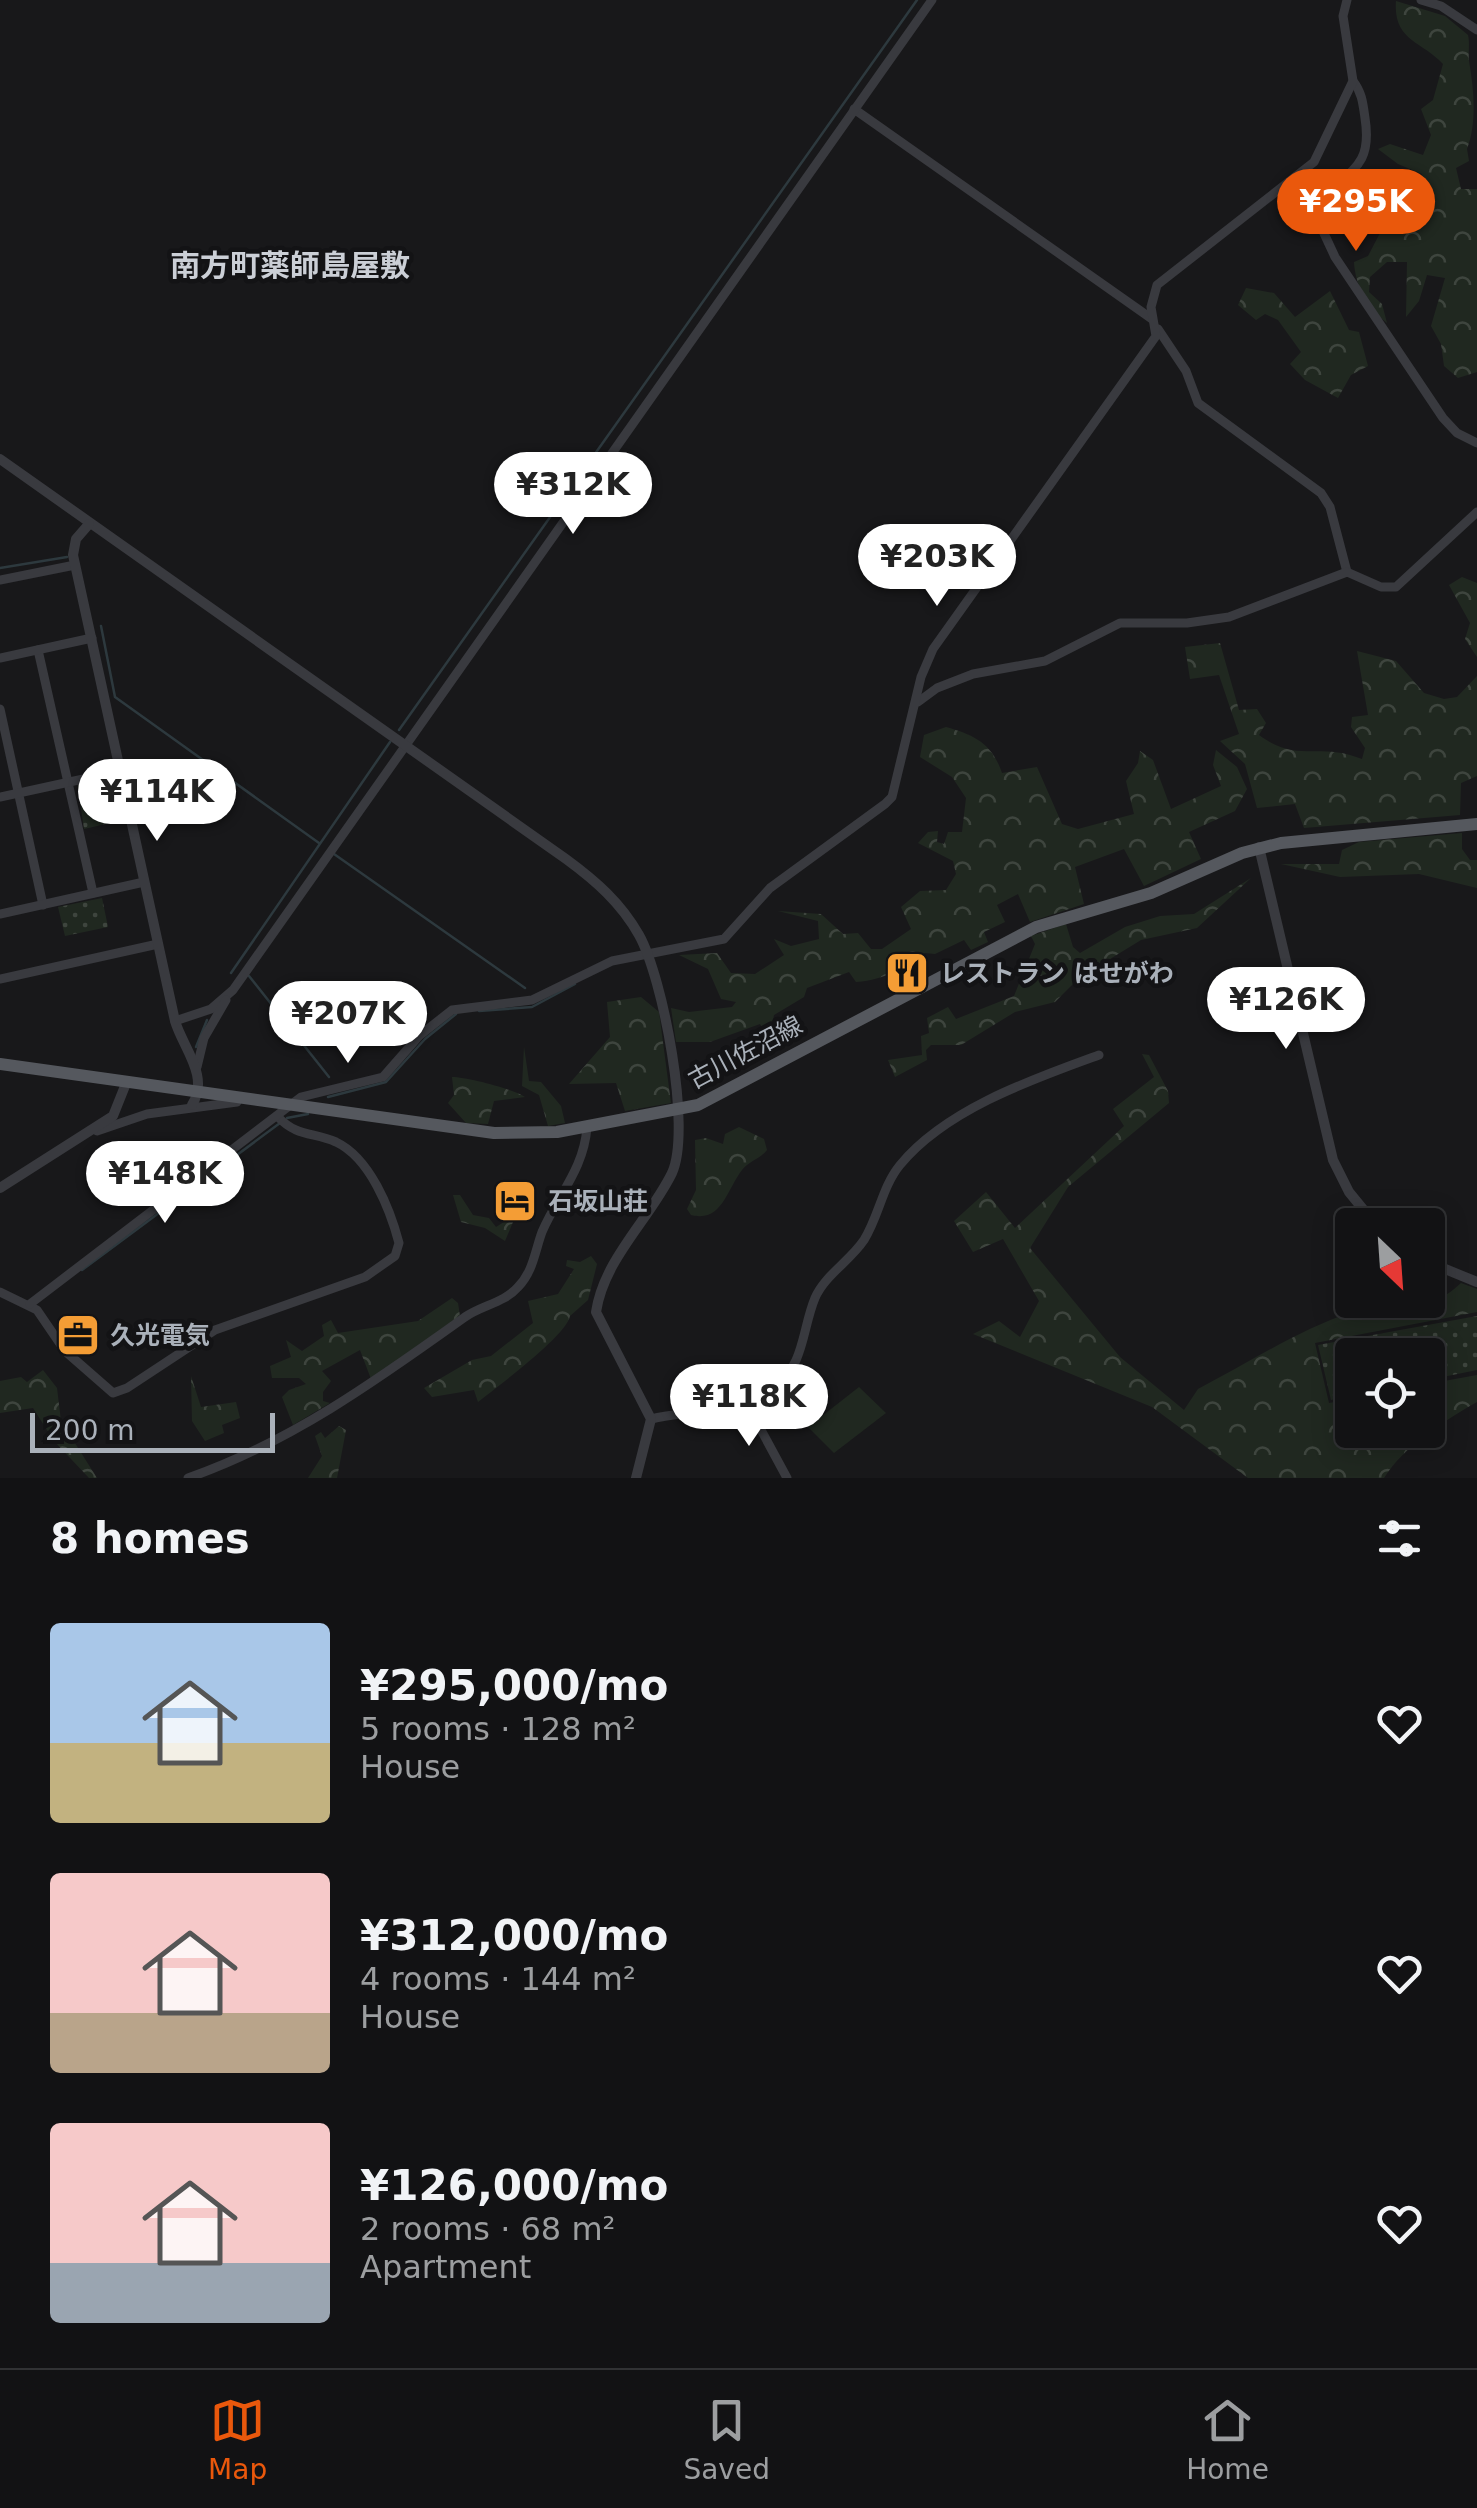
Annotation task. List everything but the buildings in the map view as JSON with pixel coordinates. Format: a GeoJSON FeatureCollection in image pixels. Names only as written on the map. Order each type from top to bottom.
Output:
{"type":"FeatureCollection","features":[{"type":"Feature","properties":{"kind":"main road","name":"古川佐沼線"},"geometry":{"type":"LineString","coordinates":[[0,1064],[505,1134],[587,1127],[678,1112],[721,1095],[839,1027],[1036,928],[1151,893],[1259,847],[1477,824]]}},
{"type":"Feature","properties":{"kind":"street"},"geometry":{"type":"LineString","coordinates":[[192,1105],[204,1038],[232,990],[932,0]]}},
{"type":"Feature","properties":{"kind":"street"},"geometry":{"type":"LineString","coordinates":[[1346,0],[1343,16],[1353,81],[1361,92],[1366,148],[1356,171],[1319,200],[1317,222],[1351,282],[1399,347],[1443,418],[1457,433],[1477,443]]}},
{"type":"Feature","properties":{"kind":"street"},"geometry":{"type":"LineString","coordinates":[[1421,0],[1441,6],[1477,30]]}},
{"type":"Feature","properties":{"kind":"street"},"geometry":{"type":"LineString","coordinates":[[74,1140],[112,1124],[192,1105],[286,1102],[310,1092],[383,1078],[419,1036],[452,1010],[532,1000],[589,969],[647,952],[724,940],[770,888],[892,797],[926,662],[1156,336],[1153,292],[1164,276],[1314,162],[1353,81]]}},
{"type":"Feature","properties":{"kind":"street"},"geometry":{"type":"LineString","coordinates":[[854,109],[1154,323],[1186,371],[1198,402],[1321,493],[1330,507],[1347,572]]}},
{"type":"Feature","properties":{"kind":"street"},"geometry":{"type":"LineString","coordinates":[[0,459],[603,887],[626,914],[647,952],[664,1010],[680,1134],[673,1170],[609,1270],[596,1312],[651,1419],[636,1478]]}},
{"type":"Feature","properties":{"kind":"street"},"geometry":{"type":"LineString","coordinates":[[916,704],[936,688],[972,674],[1045,661],[1120,623],[1222,619],[1347,572],[1380,587],[1403,584],[1477,512]]}},
{"type":"Feature","properties":{"kind":"street"},"geometry":{"type":"LineString","coordinates":[[89,524],[76,540],[75,565],[175,1021],[196,1067]]}},
{"type":"Feature","properties":{"kind":"street"},"geometry":{"type":"LineString","coordinates":[[0,580],[75,565]]}},
{"type":"Feature","properties":{"kind":"street"},"geometry":{"type":"LineString","coordinates":[[0,658],[92,638]]}},
{"type":"Feature","properties":{"kind":"street"},"geometry":{"type":"LineString","coordinates":[[38,650],[93,893]]}},
{"type":"Feature","properties":{"kind":"street"},"geometry":{"type":"LineString","coordinates":[[0,709],[43,905]]}},
{"type":"Feature","properties":{"kind":"street"},"geometry":{"type":"LineString","coordinates":[[0,797],[120,770]]}},
{"type":"Feature","properties":{"kind":"street"},"geometry":{"type":"LineString","coordinates":[[1259,847],[1333,1160],[1362,1208]]}},
{"type":"Feature","properties":{"kind":"street"},"geometry":{"type":"LineString","coordinates":[[0,914],[144,882]]}},
{"type":"Feature","properties":{"kind":"street"},"geometry":{"type":"LineString","coordinates":[[0,979],[158,944]]}},
{"type":"Feature","properties":{"kind":"street"},"geometry":{"type":"LineString","coordinates":[[175,1021],[212,1009],[232,990]]}},
{"type":"Feature","properties":{"kind":"street"},"geometry":{"type":"LineString","coordinates":[[651,1419],[746,1402],[774,1388],[791,1370],[804,1342],[816,1296],[867,1235],[891,1178],[909,1154],[969,1113],[1098,1055]]}},
{"type":"Feature","properties":{"kind":"street"},"geometry":{"type":"LineString","coordinates":[[0,1188],[113,1116],[126,1082]]}},
{"type":"Feature","properties":{"kind":"street"},"geometry":{"type":"LineString","coordinates":[[33,1307],[281,1120],[286,1102]]}},
{"type":"Feature","properties":{"kind":"street"},"geometry":{"type":"LineString","coordinates":[[0,1292],[33,1307],[65,1351],[112,1392],[127,1388],[214,1330],[314,1292],[353,1283],[388,1262],[399,1243],[367,1169],[336,1143],[299,1134],[281,1120]]}},
{"type":"Feature","properties":{"kind":"street"},"geometry":{"type":"LineString","coordinates":[[188,1478],[256,1452],[390,1372],[477,1309],[509,1296],[530,1271],[544,1228],[571,1184],[587,1127]]}},
{"type":"Feature","properties":{"kind":"street"},"geometry":{"type":"LineString","coordinates":[[1445,1269],[1477,1282]]}},
{"type":"Feature","properties":{"kind":"street"},"geometry":{"type":"LineString","coordinates":[[746,1402],[787,1478]]}},
{"type":"Feature","properties":{"kind":"green space"},"geometry":{"type":"Polygon","coordinates":[[[1396,1],[1445,16],[1469,38],[1473,117],[1467,149],[1469,161],[1456,168],[1461,189],[1477,189],[1477,372],[1458,378],[1444,366],[1441,344],[1431,326],[1445,278],[1427,275],[1419,301],[1406,317],[1407,262],[1387,262],[1370,277],[1369,292],[1382,304],[1387,323],[1364,296],[1355,271],[1354,262],[1368,256],[1391,212],[1405,205],[1422,174],[1398,164],[1378,149],[1390,144],[1423,155],[1431,135],[1421,109],[1433,100],[1443,64],[1404,32],[1396,14],[1396,1]]]}},
{"type":"Feature","properties":{"kind":"green space"},"geometry":{"type":"Polygon","coordinates":[[[1246,288],[1274,293],[1295,317],[1330,291],[1349,330],[1359,332],[1368,366],[1351,375],[1338,398],[1305,380],[1290,364],[1301,352],[1278,320],[1265,314],[1256,320],[1238,305],[1246,288]]]}},
{"type":"Feature","properties":{"kind":"green space"},"geometry":{"type":"Polygon","coordinates":[[[1462,577],[1477,583],[1477,657],[1465,639],[1470,623],[1449,585],[1462,577]]]}},
{"type":"Feature","properties":{"kind":"green space"},"geometry":{"type":"Polygon","coordinates":[[[1220,643],[1239,710],[1257,709],[1266,723],[1259,735],[1297,751],[1333,752],[1362,759],[1365,748],[1351,727],[1352,717],[1368,715],[1357,651],[1396,661],[1424,693],[1444,699],[1457,697],[1477,676],[1477,776],[1461,783],[1460,815],[1304,828],[1295,804],[1257,808],[1245,764],[1220,741],[1239,734],[1219,675],[1190,679],[1185,647],[1220,643]]]}},
{"type":"Feature","properties":{"kind":"green space"},"geometry":{"type":"Polygon","coordinates":[[[946,727],[981,742],[993,754],[1002,773],[1037,767],[1062,824],[1078,829],[1134,814],[1126,781],[1138,763],[1140,751],[1153,760],[1171,809],[1221,786],[1213,765],[1216,750],[1237,767],[1247,789],[1235,811],[1189,832],[1201,859],[1144,886],[1124,849],[1075,867],[1084,904],[1030,922],[1018,894],[997,905],[1005,922],[984,932],[988,942],[971,950],[964,940],[935,954],[925,953],[876,979],[856,982],[849,972],[807,988],[804,997],[774,1015],[769,1039],[760,1024],[710,1042],[676,1042],[671,1008],[689,1012],[732,1007],[736,1002],[721,999],[708,969],[679,955],[717,953],[731,973],[755,974],[784,955],[774,939],[791,946],[819,939],[818,921],[778,911],[821,914],[843,934],[858,933],[871,949],[882,949],[911,929],[901,907],[920,891],[946,890],[956,874],[953,861],[918,843],[928,832],[938,831],[937,842],[944,844],[948,832],[962,832],[966,798],[952,777],[920,757],[924,735],[946,727]]]}},
{"type":"Feature","properties":{"kind":"green space"},"geometry":{"type":"Polygon","coordinates":[[[118,776],[127,819],[84,829],[77,780],[118,776]]]}},
{"type":"Feature","properties":{"kind":"green space"},"geometry":{"type":"Polygon","coordinates":[[[1462,833],[1462,849],[1470,860],[1477,860],[1477,888],[1419,874],[1340,877],[1281,864],[1339,864],[1342,850],[1359,842],[1462,833]]]}},
{"type":"Feature","properties":{"kind":"green space"},"geometry":{"type":"Polygon","coordinates":[[[1251,878],[1197,928],[1141,940],[1079,978],[1055,1002],[1015,1012],[961,1045],[931,1045],[926,1050],[927,1060],[895,1077],[888,1060],[922,1055],[921,1036],[929,1033],[927,1018],[948,1007],[956,1019],[1014,996],[1035,944],[1031,936],[1066,924],[1073,947],[1080,953],[1125,927],[1160,916],[1194,914],[1251,878]]]}},
{"type":"Feature","properties":{"kind":"green space"},"geometry":{"type":"Polygon","coordinates":[[[102,898],[108,927],[65,936],[58,907],[102,898]]]}},
{"type":"Feature","properties":{"kind":"green space"},"geometry":{"type":"Polygon","coordinates":[[[641,997],[659,1012],[671,1103],[625,1111],[616,1083],[569,1084],[610,1037],[607,1002],[641,997]]]}},
{"type":"Feature","properties":{"kind":"green space"},"geometry":{"type":"Polygon","coordinates":[[[524,1047],[529,1081],[541,1082],[561,1106],[565,1123],[548,1126],[539,1095],[522,1086],[524,1047]]]}},
{"type":"Feature","properties":{"kind":"green space"},"geometry":{"type":"Polygon","coordinates":[[[1142,1054],[1149,1055],[1168,1091],[1169,1103],[1068,1187],[1030,1248],[1120,1357],[1184,1410],[1198,1389],[1332,1319],[1445,1318],[1445,1295],[1461,1283],[1477,1289],[1477,1312],[1315,1343],[1329,1403],[1335,1402],[1335,1448],[1410,1448],[1384,1478],[1248,1478],[1152,1407],[973,1334],[999,1321],[1020,1337],[1039,1301],[1003,1239],[973,1252],[954,1221],[986,1192],[1015,1228],[1124,1126],[1113,1109],[1154,1077],[1142,1054]]]}},
{"type":"Feature","properties":{"kind":"green space"},"geometry":{"type":"Polygon","coordinates":[[[452,1077],[490,1084],[525,1097],[494,1101],[488,1124],[466,1123],[448,1103],[454,1095],[452,1077]]]}},
{"type":"Feature","properties":{"kind":"green space"},"geometry":{"type":"Polygon","coordinates":[[[739,1127],[764,1139],[767,1150],[742,1170],[717,1209],[710,1214],[691,1215],[687,1209],[696,1190],[695,1140],[706,1138],[723,1144],[725,1134],[739,1127]]]}},
{"type":"Feature","properties":{"kind":"green space"},"geometry":{"type":"Polygon","coordinates":[[[453,1195],[460,1195],[473,1215],[489,1218],[496,1227],[504,1222],[502,1201],[508,1203],[516,1215],[505,1241],[485,1228],[461,1222],[453,1195]]]}},
{"type":"Feature","properties":{"kind":"green space"},"geometry":{"type":"Polygon","coordinates":[[[591,1256],[597,1264],[588,1300],[545,1348],[500,1385],[478,1402],[474,1390],[432,1397],[424,1388],[472,1360],[491,1356],[533,1323],[528,1301],[558,1294],[574,1269],[566,1266],[567,1260],[580,1262],[591,1256]]]}},
{"type":"Feature","properties":{"kind":"green space"},"geometry":{"type":"Polygon","coordinates":[[[452,1298],[458,1303],[460,1316],[371,1379],[360,1350],[322,1371],[331,1381],[323,1392],[323,1401],[330,1403],[293,1425],[282,1397],[306,1384],[299,1378],[272,1378],[270,1366],[291,1357],[286,1340],[302,1351],[324,1336],[322,1325],[331,1320],[338,1333],[418,1321],[452,1298]]]}},
{"type":"Feature","properties":{"kind":"green space"},"geometry":{"type":"Polygon","coordinates":[[[1477,1316],[1477,1370],[1445,1377],[1445,1338],[1356,1338],[1477,1316]]]}},
{"type":"Feature","properties":{"kind":"green space"},"geometry":{"type":"Polygon","coordinates":[[[1335,1342],[1335,1399],[1331,1400],[1318,1345],[1335,1342]]]}},
{"type":"Feature","properties":{"kind":"green space"},"geometry":{"type":"Polygon","coordinates":[[[43,1370],[57,1388],[61,1421],[97,1478],[89,1478],[54,1441],[33,1408],[0,1413],[0,1381],[21,1377],[27,1382],[43,1370]]]}},
{"type":"Feature","properties":{"kind":"green space"},"geometry":{"type":"Polygon","coordinates":[[[1477,1375],[1477,1402],[1445,1422],[1445,1381],[1477,1375]]]}},
{"type":"Feature","properties":{"kind":"green space"},"geometry":{"type":"Polygon","coordinates":[[[191,1376],[201,1407],[236,1402],[240,1418],[222,1425],[224,1433],[205,1441],[192,1421],[191,1376]]]}},
{"type":"Feature","properties":{"kind":"green space"},"geometry":{"type":"Polygon","coordinates":[[[859,1387],[886,1413],[834,1453],[808,1427],[859,1387]]]}},
{"type":"Feature","properties":{"kind":"green space"},"geometry":{"type":"Polygon","coordinates":[[[339,1426],[346,1430],[337,1478],[308,1478],[322,1456],[315,1436],[321,1432],[325,1438],[339,1426]]]}},
{"type":"Feature","properties":{"kind":"waterway"},"geometry":{"type":"LineString","coordinates":[[399,730],[917,0]]}},
{"type":"Feature","properties":{"kind":"waterway"},"geometry":{"type":"LineString","coordinates":[[0,568],[67,557]]}},
{"type":"Feature","properties":{"kind":"waterway"},"geometry":{"type":"LineString","coordinates":[[101,626],[115,697],[319,843]]}},
{"type":"Feature","properties":{"kind":"waterway"},"geometry":{"type":"LineString","coordinates":[[231,973],[390,742]]}},
{"type":"Feature","properties":{"kind":"waterway"},"geometry":{"type":"LineString","coordinates":[[334,854],[525,988]]}},
{"type":"Feature","properties":{"kind":"waterway"},"geometry":{"type":"LineString","coordinates":[[249,976],[329,1077]]}},
{"type":"Feature","properties":{"kind":"waterway"},"geometry":{"type":"LineString","coordinates":[[479,1011],[532,1007],[575,984]]}},
{"type":"Feature","properties":{"kind":"waterway"},"geometry":{"type":"LineString","coordinates":[[328,1097],[386,1082],[425,1039],[456,1014]]}},
{"type":"Feature","properties":{"kind":"waterway"},"geometry":{"type":"LineString","coordinates":[[196,1047],[207,1020]]}},
{"type":"Feature","properties":{"kind":"waterway"},"geometry":{"type":"LineString","coordinates":[[287,1118],[308,1114]]}},
{"type":"Feature","properties":{"kind":"waterway"},"geometry":{"type":"LineString","coordinates":[[82,1270],[280,1123]]}},
{"type":"Feature","properties":{"kind":"place","name":"レストラン はせがわ"},"geometry":{"type":"Point","coordinates":[907,973]}},
{"type":"Feature","properties":{"kind":"place","name":"石坂山荘"},"geometry":{"type":"Point","coordinates":[515,1201]}},
{"type":"Feature","properties":{"kind":"place","name":"久光電気"},"geometry":{"type":"Point","coordinates":[78,1335]}},
{"type":"Feature","properties":{"kind":"district","name":"南方町薬師島屋敷"},"geometry":{"type":"Point","coordinates":[290,266]}}]}
